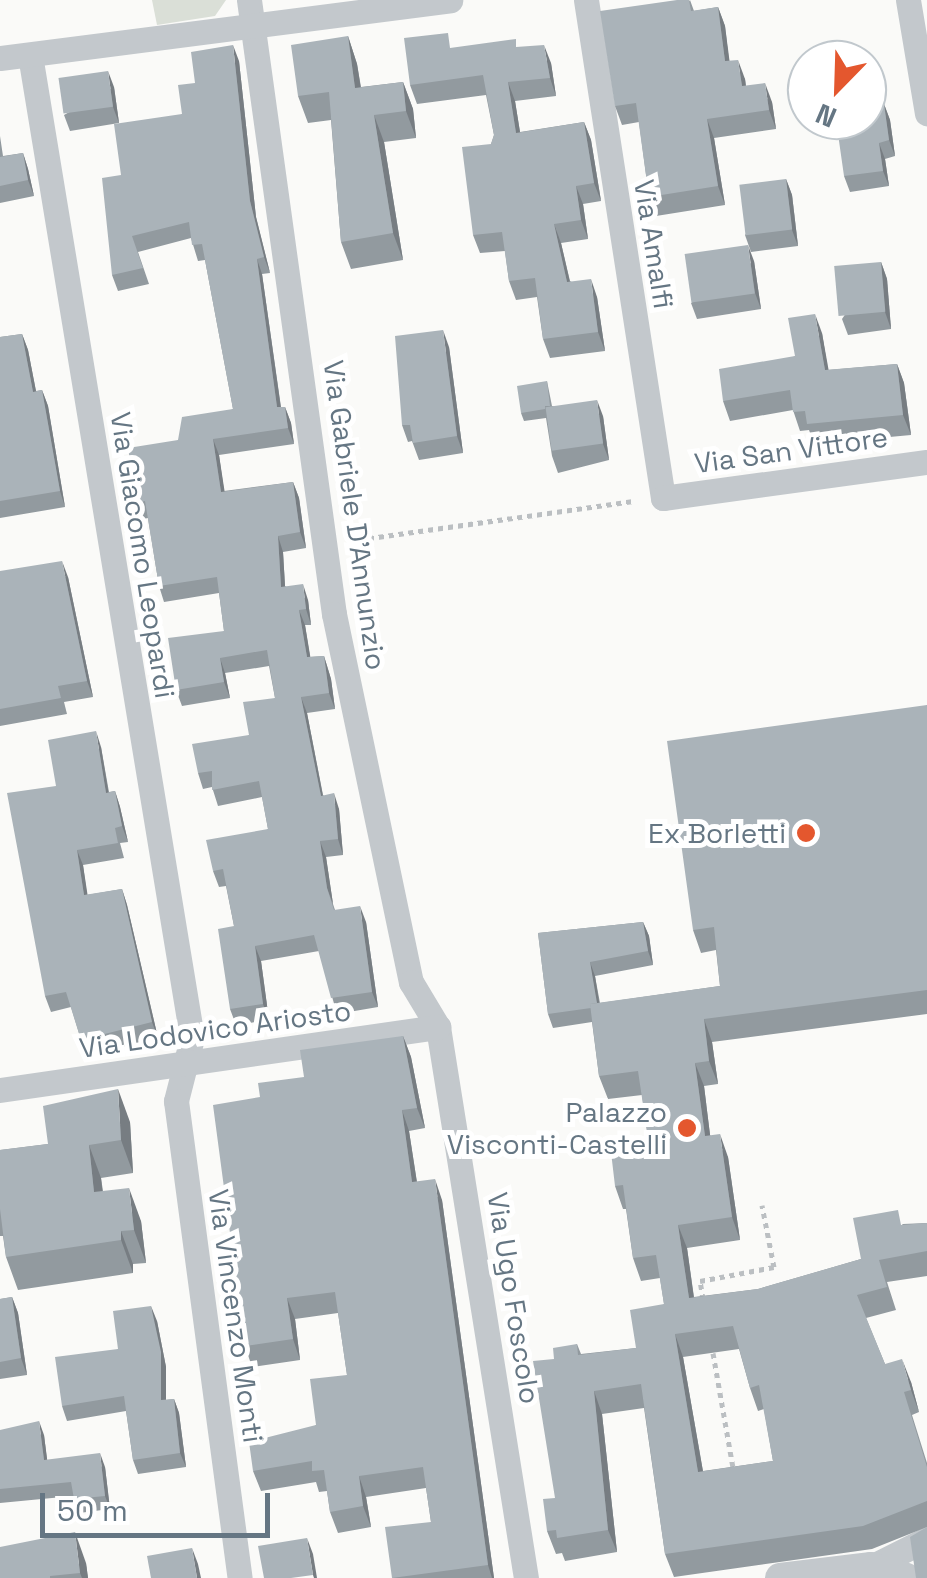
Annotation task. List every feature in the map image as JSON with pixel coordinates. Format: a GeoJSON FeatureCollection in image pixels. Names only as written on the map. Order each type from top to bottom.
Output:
{"type":"FeatureCollection","features":[{"type":"Feature","properties":{"kind":"street","name":"Via Gabriele D'Annunzio"},"geometry":{"type":"LineString","coordinates":[[249,0],[340,542],[334,614],[411,982],[438,1028]]}},
{"type":"Feature","properties":{"kind":"street"},"geometry":{"type":"LineString","coordinates":[[0,58],[450,0]]}},
{"type":"Feature","properties":{"kind":"street","name":"Via Amalfi"},"geometry":{"type":"LineString","coordinates":[[586,0],[663,498]]}},
{"type":"Feature","properties":{"kind":"street"},"geometry":{"type":"LineString","coordinates":[[908,0],[927,113]]}},
{"type":"Feature","properties":{"kind":"street","name":"Via Giacomo Leopardi"},"geometry":{"type":"LineString","coordinates":[[30,55],[192,1038],[185,1064]]}},
{"type":"Feature","properties":{"kind":"street","name":"Via San Vittore"},"geometry":{"type":"LineString","coordinates":[[663,498],[927,462]]}},
{"type":"Feature","properties":{"kind":"street","name":"Via Lodovico Ariosto"},"geometry":{"type":"LineString","coordinates":[[0,1090],[438,1028]]}},
{"type":"Feature","properties":{"kind":"street","name":"Via Ugo Foscolo"},"geometry":{"type":"LineString","coordinates":[[438,1028],[526,1578]]}},
{"type":"Feature","properties":{"kind":"street","name":"Via Vincenzo Monti"},"geometry":{"type":"LineString","coordinates":[[185,1064],[176,1101],[240,1578]]}},
{"type":"Feature","properties":{"kind":"street"},"geometry":{"type":"LineString","coordinates":[[780,1578],[912,1561]]}},
{"type":"Feature","properties":{"kind":"path"},"geometry":{"type":"LineString","coordinates":[[340,542],[663,498]]}},
{"type":"Feature","properties":{"kind":"path"},"geometry":{"type":"LineString","coordinates":[[340,542],[353,558]]}},
{"type":"Feature","properties":{"kind":"path"},"geometry":{"type":"LineString","coordinates":[[706,1320],[700,1282],[774,1267],[762,1205]]}},
{"type":"Feature","properties":{"kind":"path"},"geometry":{"type":"LineString","coordinates":[[713,1353],[737,1490]]}},
{"type":"Feature","properties":{"kind":"shaded area"},"geometry":{"type":"Polygon","coordinates":[[[152,0],[226,0],[215,16],[157,25],[152,0]]]}},
{"type":"Feature","properties":{"kind":"building"},"geometry":{"type":"Polygon","coordinates":[[[689,0],[691,11],[718,7],[725,61],[738,60],[742,86],[765,83],[769,110],[707,119],[718,186],[649,197],[636,103],[615,106],[600,11],[689,0]]]}},
{"type":"Feature","properties":{"kind":"building"},"geometry":{"type":"Polygon","coordinates":[[[448,33],[450,48],[516,39],[516,47],[544,45],[550,78],[508,82],[516,133],[584,122],[594,183],[576,186],[581,220],[554,224],[567,282],[591,279],[598,332],[543,339],[535,278],[509,281],[502,232],[473,235],[462,147],[491,144],[494,135],[483,75],[410,85],[404,38],[448,33]]]}},
{"type":"Feature","properties":{"kind":"building"},"geometry":{"type":"Polygon","coordinates":[[[348,36],[355,88],[403,82],[406,111],[374,115],[393,233],[341,242],[329,92],[298,96],[291,45],[348,36]]]}},
{"type":"Feature","properties":{"kind":"building"},"geometry":{"type":"Polygon","coordinates":[[[233,45],[250,201],[264,257],[257,259],[277,407],[285,407],[288,428],[213,439],[221,492],[293,482],[300,532],[278,536],[281,587],[303,584],[306,609],[299,610],[307,657],[324,656],[329,693],[301,697],[321,796],[334,793],[338,839],[320,841],[327,888],[334,910],[360,906],[372,992],[331,998],[314,935],[255,946],[263,1004],[230,1009],[218,929],[234,926],[223,869],[213,871],[206,840],[268,829],[259,781],[212,790],[212,771],[198,773],[192,744],[249,735],[243,702],[275,698],[267,650],[220,658],[224,682],[176,690],[168,638],[224,631],[217,577],[159,586],[145,501],[137,503],[128,448],[178,440],[182,417],[233,409],[202,244],[192,245],[189,222],[132,236],[143,268],[112,275],[102,178],[121,175],[114,124],[182,114],[178,85],[195,83],[191,52],[233,45]]]}},
{"type":"Feature","properties":{"kind":"building"},"geometry":{"type":"Polygon","coordinates":[[[108,71],[113,107],[63,114],[58,78],[108,71]]]}},
{"type":"Feature","properties":{"kind":"building"},"geometry":{"type":"Polygon","coordinates":[[[887,126],[889,140],[879,143],[883,171],[844,176],[839,140],[887,140],[887,126]]]}},
{"type":"Feature","properties":{"kind":"building"},"geometry":{"type":"Polygon","coordinates":[[[23,153],[28,180],[0,186],[0,157],[23,153]]]}},
{"type":"Feature","properties":{"kind":"building"},"geometry":{"type":"Polygon","coordinates":[[[786,179],[792,230],[746,235],[739,185],[786,179]]]}},
{"type":"Feature","properties":{"kind":"building"},"geometry":{"type":"Polygon","coordinates":[[[748,245],[755,294],[691,302],[685,254],[748,245]]]}},
{"type":"Feature","properties":{"kind":"building"},"geometry":{"type":"Polygon","coordinates":[[[881,262],[885,312],[839,316],[834,266],[881,262]]]}},
{"type":"Feature","properties":{"kind":"building"},"geometry":{"type":"Polygon","coordinates":[[[815,314],[825,370],[897,364],[903,415],[807,424],[805,411],[793,412],[790,390],[723,401],[719,369],[795,356],[788,318],[815,314]]]}},
{"type":"Feature","properties":{"kind":"building"},"geometry":{"type":"Polygon","coordinates":[[[443,330],[457,436],[413,443],[410,425],[402,425],[395,336],[443,330]]]}},
{"type":"Feature","properties":{"kind":"building"},"geometry":{"type":"Polygon","coordinates":[[[22,334],[33,392],[42,390],[60,491],[0,501],[0,337],[22,334]]]}},
{"type":"Feature","properties":{"kind":"building"},"geometry":{"type":"Polygon","coordinates":[[[547,381],[550,406],[521,413],[517,386],[547,381]]]}},
{"type":"Feature","properties":{"kind":"building"},"geometry":{"type":"Polygon","coordinates":[[[597,400],[603,444],[552,451],[546,407],[597,400]]]}},
{"type":"Feature","properties":{"kind":"building"},"geometry":{"type":"Polygon","coordinates":[[[62,561],[87,681],[58,686],[61,698],[0,709],[0,571],[62,561]]]}},
{"type":"Feature","properties":{"kind":"building"},"geometry":{"type":"Polygon","coordinates":[[[927,705],[927,990],[704,1019],[709,1061],[695,1063],[705,1136],[720,1134],[732,1217],[678,1225],[689,1298],[758,1289],[861,1259],[853,1218],[898,1210],[901,1225],[927,1223],[927,1251],[879,1260],[887,1287],[857,1295],[885,1364],[902,1359],[911,1390],[904,1392],[927,1467],[927,1501],[863,1526],[665,1554],[641,1384],[594,1391],[608,1530],[557,1538],[556,1530],[547,1531],[543,1499],[555,1498],[533,1361],[554,1359],[553,1348],[577,1344],[578,1355],[636,1348],[630,1310],[664,1304],[656,1255],[633,1258],[623,1185],[615,1186],[611,1152],[649,1145],[638,1071],[599,1076],[590,1004],[720,986],[714,927],[693,930],[667,741],[927,705]],[[733,1326],[675,1334],[698,1472],[773,1461],[759,1385],[750,1388],[733,1326]]]}},
{"type":"Feature","properties":{"kind":"building"},"geometry":{"type":"Polygon","coordinates":[[[96,731],[106,793],[115,791],[122,826],[115,828],[118,843],[77,850],[84,895],[122,889],[152,1022],[81,1040],[66,992],[45,996],[7,793],[56,786],[48,740],[96,731]]]}},
{"type":"Feature","properties":{"kind":"building"},"geometry":{"type":"Polygon","coordinates":[[[643,922],[648,951],[590,962],[597,1003],[590,1004],[591,1008],[548,1014],[538,933],[643,922]]]}},
{"type":"Feature","properties":{"kind":"building"},"geometry":{"type":"Polygon","coordinates":[[[403,1036],[417,1108],[402,1110],[412,1182],[435,1179],[488,1565],[392,1578],[385,1527],[431,1522],[423,1467],[359,1476],[363,1506],[330,1512],[324,1470],[312,1471],[312,1461],[253,1471],[249,1442],[316,1425],[310,1379],[347,1375],[335,1292],[287,1298],[293,1339],[245,1346],[213,1105],[260,1097],[258,1083],[304,1077],[300,1050],[403,1036]]]}},
{"type":"Feature","properties":{"kind":"building"},"geometry":{"type":"Polygon","coordinates":[[[118,1089],[121,1140],[89,1145],[94,1192],[129,1188],[134,1230],[121,1231],[121,1240],[6,1257],[0,1209],[0,1150],[48,1144],[43,1106],[118,1089]]]}},
{"type":"Feature","properties":{"kind":"building"},"geometry":{"type":"Polygon","coordinates":[[[12,1297],[21,1358],[0,1362],[0,1299],[12,1297]]]}},
{"type":"Feature","properties":{"kind":"building"},"geometry":{"type":"Polygon","coordinates":[[[151,1306],[161,1352],[161,1400],[174,1399],[180,1453],[133,1460],[124,1396],[62,1406],[55,1357],[118,1349],[113,1311],[151,1306]]]}},
{"type":"Feature","properties":{"kind":"building"},"geometry":{"type":"Polygon","coordinates":[[[39,1421],[44,1460],[100,1453],[105,1496],[74,1499],[71,1482],[0,1489],[0,1430],[39,1421]]]}},
{"type":"Feature","properties":{"kind":"building"},"geometry":{"type":"Polygon","coordinates":[[[927,1527],[927,1578],[916,1578],[910,1537],[927,1527]]]}},
{"type":"Feature","properties":{"kind":"building"},"geometry":{"type":"Polygon","coordinates":[[[75,1532],[80,1573],[50,1578],[0,1578],[0,1547],[75,1532]]]}},
{"type":"Feature","properties":{"kind":"building"},"geometry":{"type":"Polygon","coordinates":[[[307,1538],[313,1575],[264,1578],[258,1546],[307,1538]]]}},
{"type":"Feature","properties":{"kind":"building"},"geometry":{"type":"Polygon","coordinates":[[[192,1548],[197,1578],[151,1578],[147,1556],[192,1548]]]}},
{"type":"Feature","properties":{"kind":"place","name":"Ex Borletti"},"geometry":{"type":"Point","coordinates":[806,833]}},
{"type":"Feature","properties":{"kind":"place","name":"Palazzo Visconti-Castelli"},"geometry":{"type":"Point","coordinates":[687,1128]}}]}
